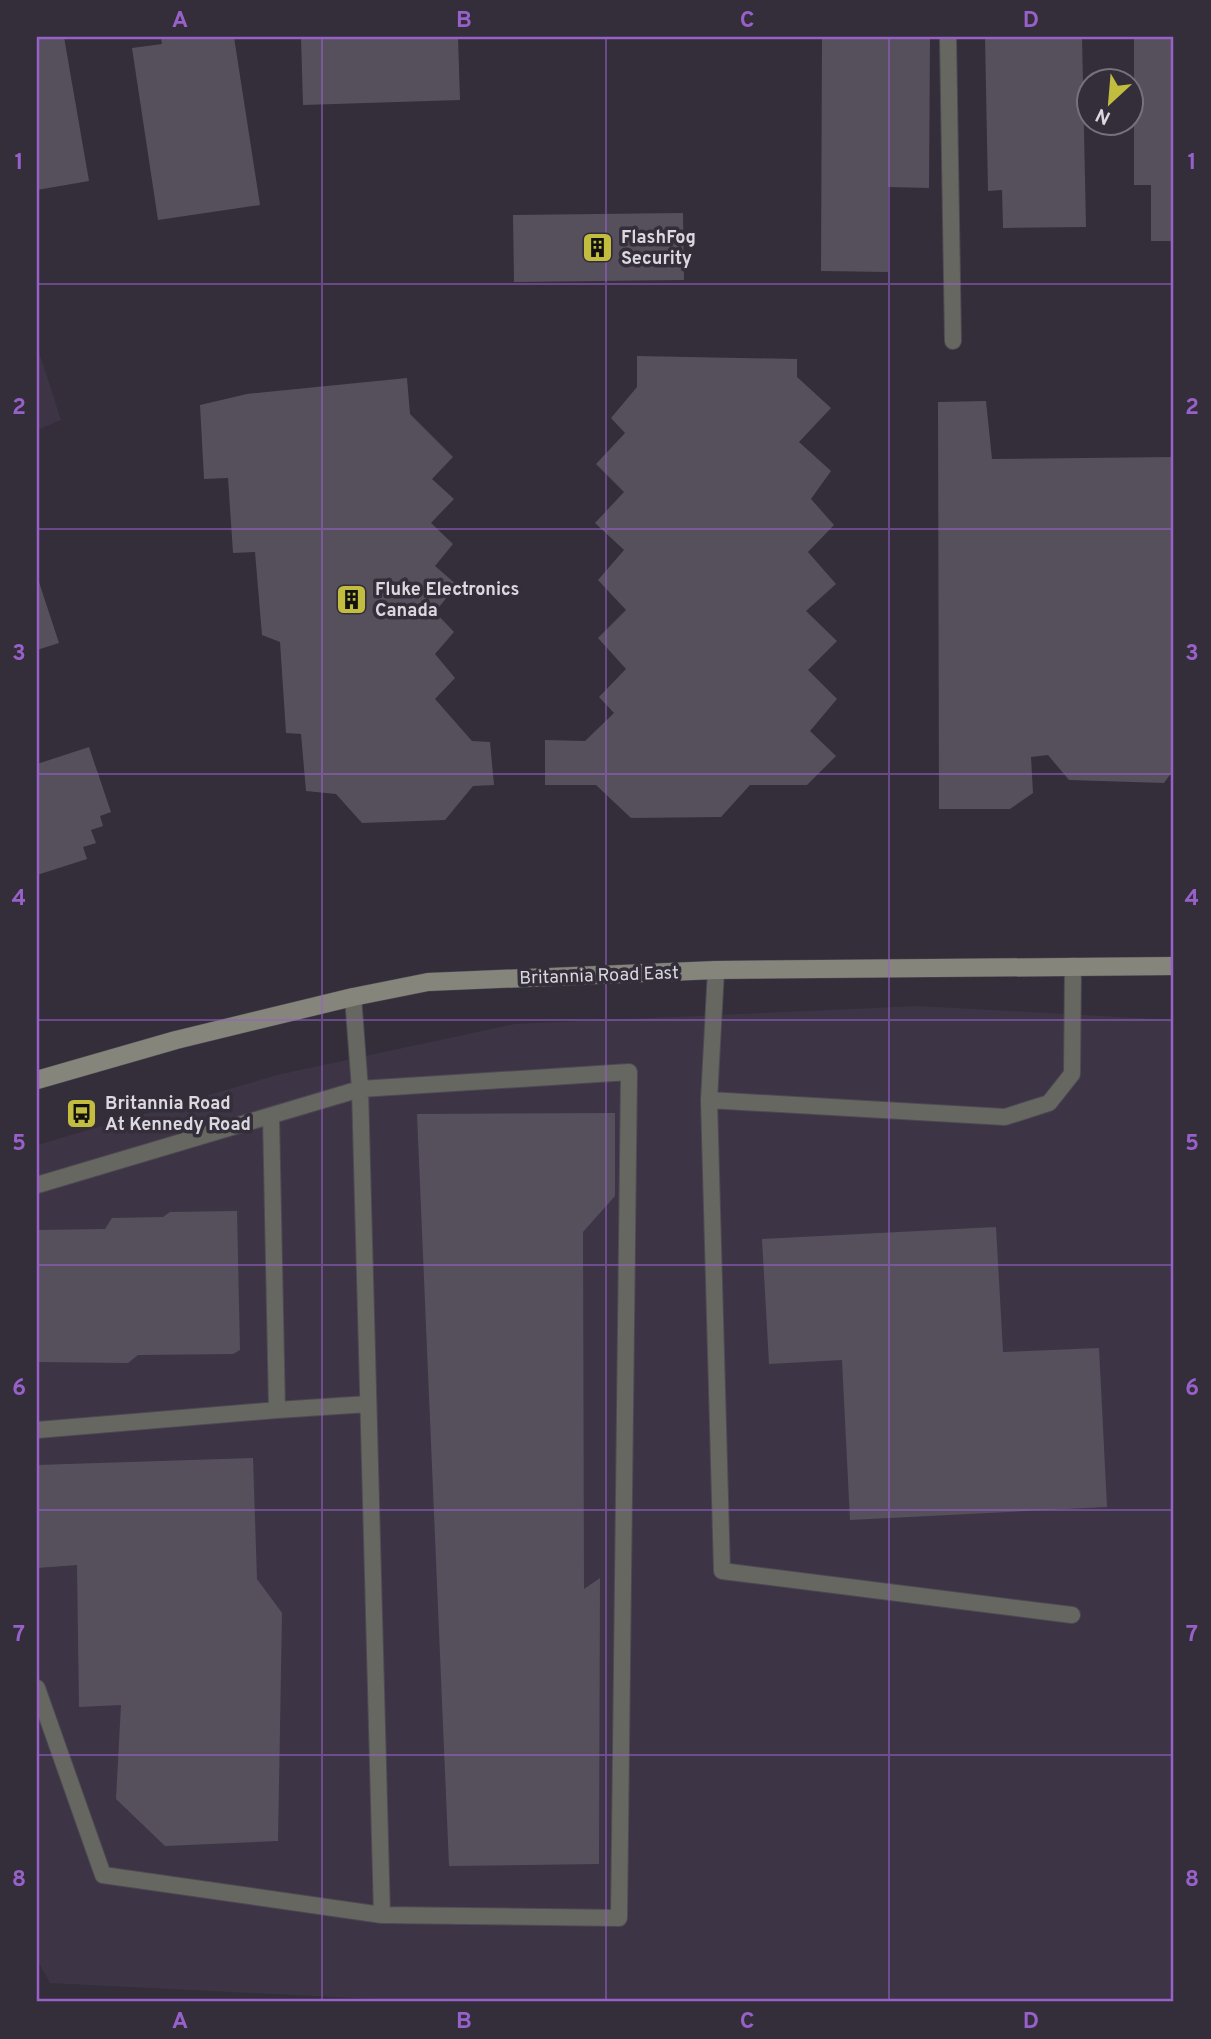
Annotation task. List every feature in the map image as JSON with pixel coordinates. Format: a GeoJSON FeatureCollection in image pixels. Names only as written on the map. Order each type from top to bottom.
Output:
{"type":"FeatureCollection","features":[{"type":"Feature","properties":{"kind":"main road","name":"Britannia Road East"},"geometry":{"type":"LineString","coordinates":[[37,1080],[176,1040],[353,997],[428,982],[716,970],[1174,966]]}},
{"type":"Feature","properties":{"kind":"lane"},"geometry":{"type":"LineString","coordinates":[[948,37],[953,341]]}},
{"type":"Feature","properties":{"kind":"lane"},"geometry":{"type":"LineString","coordinates":[[709,1100],[1005,1116],[1049,1103],[1072,1074],[1073,966]]}},
{"type":"Feature","properties":{"kind":"lane"},"geometry":{"type":"LineString","coordinates":[[716,970],[709,1100],[722,1571],[1072,1615]]}},
{"type":"Feature","properties":{"kind":"lane"},"geometry":{"type":"LineString","coordinates":[[353,997],[360,1090],[382,1915]]}},
{"type":"Feature","properties":{"kind":"lane"},"geometry":{"type":"LineString","coordinates":[[37,1185],[360,1090],[629,1072],[619,1918],[382,1915],[103,1875],[37,1688]]}},
{"type":"Feature","properties":{"kind":"lane"},"geometry":{"type":"LineString","coordinates":[[271,1116],[277,1410]]}},
{"type":"Feature","properties":{"kind":"lane"},"geometry":{"type":"LineString","coordinates":[[37,1430],[368,1404]]}},
{"type":"Feature","properties":{"kind":"shaded area"},"geometry":{"type":"Polygon","coordinates":[[[37,346],[61,420],[37,430],[37,346]]]}},
{"type":"Feature","properties":{"kind":"shaded area"},"geometry":{"type":"Polygon","coordinates":[[[919,1006],[1174,1020],[1174,2002],[434,2002],[50,1983],[37,1959],[37,1145],[277,1075],[515,1024],[919,1006]]]}},
{"type":"Feature","properties":{"kind":"building"},"geometry":{"type":"Polygon","coordinates":[[[37,37],[64,37],[89,181],[37,190],[37,37]]]}},
{"type":"Feature","properties":{"kind":"building"},"geometry":{"type":"Polygon","coordinates":[[[161,37],[234,37],[260,205],[158,220],[132,48],[162,44],[161,37]]]}},
{"type":"Feature","properties":{"kind":"building"},"geometry":{"type":"Polygon","coordinates":[[[301,37],[458,37],[460,100],[303,105],[301,37]]]}},
{"type":"Feature","properties":{"kind":"building"},"geometry":{"type":"Polygon","coordinates":[[[822,37],[930,37],[929,188],[888,187],[888,272],[821,271],[822,37]]]}},
{"type":"Feature","properties":{"kind":"building"},"geometry":{"type":"Polygon","coordinates":[[[985,37],[1082,37],[1083,66],[1074,66],[1074,136],[1084,136],[1086,227],[1003,228],[1002,190],[988,191],[985,37]]]}},
{"type":"Feature","properties":{"kind":"building"},"geometry":{"type":"Polygon","coordinates":[[[1134,37],[1174,37],[1174,241],[1151,241],[1151,185],[1134,185],[1134,136],[1144,136],[1144,66],[1134,66],[1134,37]]]}},
{"type":"Feature","properties":{"kind":"building","name":"FlashFog Security"},"geometry":{"type":"Polygon","coordinates":[[[683,213],[684,280],[514,282],[513,215],[683,213]]]}},
{"type":"Feature","properties":{"kind":"building"},"geometry":{"type":"Polygon","coordinates":[[[637,356],[797,359],[797,377],[831,408],[799,442],[831,471],[811,499],[834,525],[808,552],[836,584],[806,611],[837,641],[808,670],[837,699],[810,731],[836,756],[807,785],[750,785],[721,817],[631,818],[596,785],[545,785],[545,740],[585,741],[614,713],[599,697],[626,669],[598,638],[626,610],[598,580],[624,550],[595,523],[624,492],[596,464],[625,433],[611,418],[637,387],[637,356]]]}},
{"type":"Feature","properties":{"kind":"building","name":"Fluke Electronics Canada"},"geometry":{"type":"Polygon","coordinates":[[[407,378],[410,414],[453,457],[432,479],[454,499],[431,523],[453,544],[435,566],[457,585],[435,612],[454,632],[435,654],[455,678],[435,699],[472,741],[490,742],[494,785],[473,786],[445,820],[362,823],[336,794],[306,791],[301,734],[286,733],[280,642],[262,635],[255,552],[233,553],[228,478],[204,479],[200,405],[247,394],[407,378]]]}},
{"type":"Feature","properties":{"kind":"building"},"geometry":{"type":"Polygon","coordinates":[[[986,401],[992,459],[1174,457],[1174,769],[1164,783],[1069,780],[1048,755],[1031,757],[1033,793],[1010,809],[939,809],[938,402],[986,401]]]}},
{"type":"Feature","properties":{"kind":"building"},"geometry":{"type":"Polygon","coordinates":[[[37,576],[59,643],[37,650],[37,576]]]}},
{"type":"Feature","properties":{"kind":"building"},"geometry":{"type":"Polygon","coordinates":[[[89,747],[111,812],[100,816],[103,826],[91,830],[96,843],[83,847],[87,859],[37,875],[37,764],[89,747]]]}},
{"type":"Feature","properties":{"kind":"building"},"geometry":{"type":"Polygon","coordinates":[[[615,1113],[615,1196],[583,1232],[584,1589],[600,1578],[599,1864],[449,1866],[417,1114],[615,1113]]]}},
{"type":"Feature","properties":{"kind":"building"},"geometry":{"type":"Polygon","coordinates":[[[237,1211],[240,1350],[233,1354],[138,1355],[128,1363],[37,1362],[37,1230],[105,1229],[112,1218],[163,1217],[170,1212],[237,1211]]]}},
{"type":"Feature","properties":{"kind":"building"},"geometry":{"type":"Polygon","coordinates":[[[996,1227],[1003,1352],[1099,1348],[1107,1507],[850,1520],[842,1360],[769,1364],[762,1239],[996,1227]]]}},
{"type":"Feature","properties":{"kind":"building"},"geometry":{"type":"Polygon","coordinates":[[[253,1458],[257,1579],[282,1613],[278,1841],[165,1846],[116,1799],[121,1705],[79,1707],[77,1565],[37,1568],[37,1465],[253,1458]]]}},
{"type":"Feature","properties":{"kind":"place","name":"FlashFog Security"},"geometry":{"type":"Point","coordinates":[598,247]}},
{"type":"Feature","properties":{"kind":"place","name":"Fluke Electronics Canada"},"geometry":{"type":"Point","coordinates":[352,599]}},
{"type":"Feature","properties":{"kind":"place","name":"Britannia Road At Kennedy Road"},"geometry":{"type":"Point","coordinates":[82,1113]}}]}
